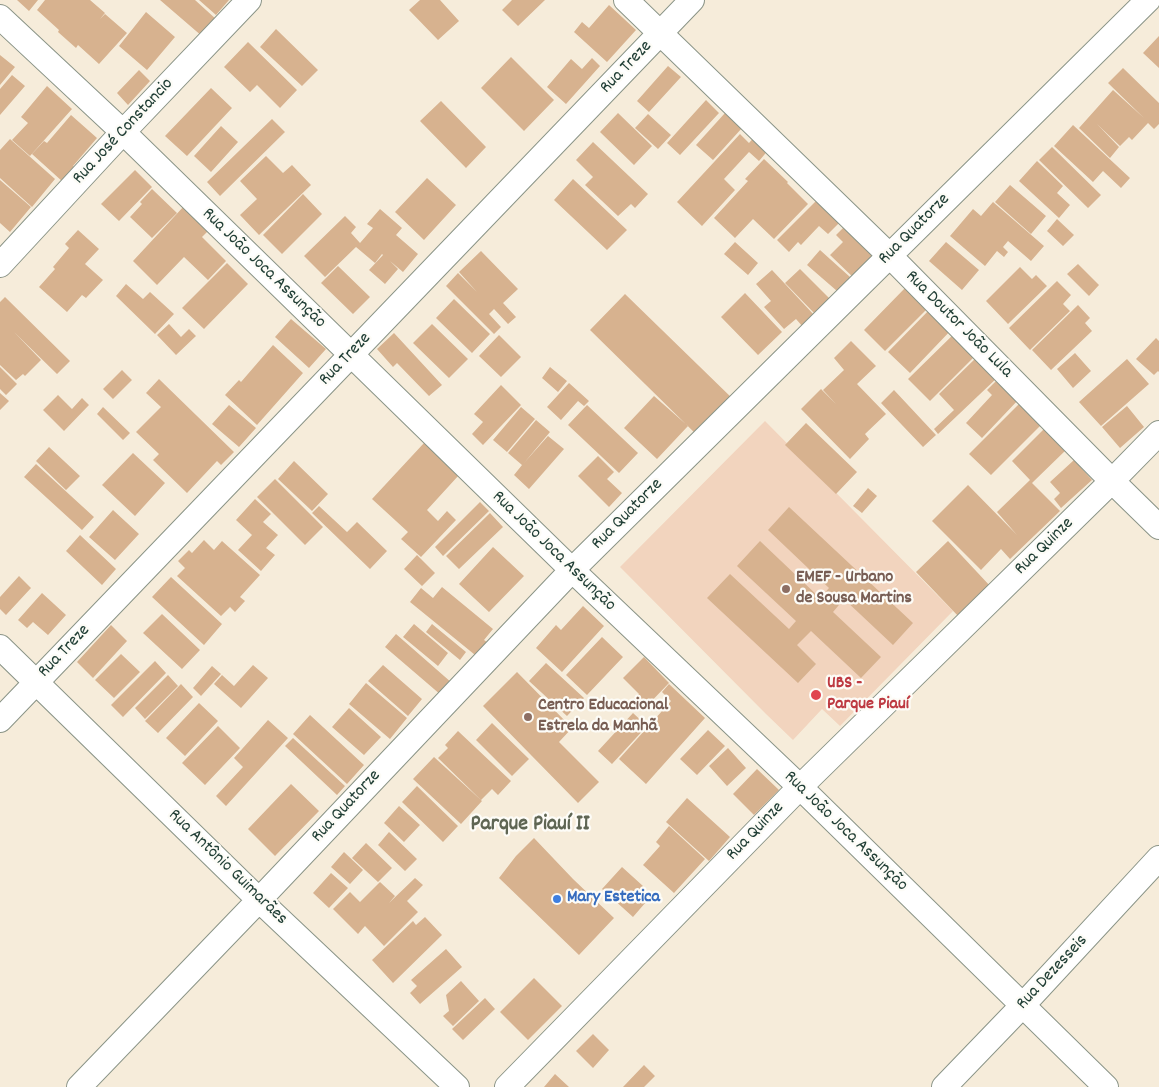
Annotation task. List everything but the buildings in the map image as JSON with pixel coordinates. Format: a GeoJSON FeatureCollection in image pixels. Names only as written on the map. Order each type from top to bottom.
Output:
{"type":"FeatureCollection","features":[{"type":"Feature","properties":{"kind":"street","name":"Rua José Constancio"},"geometry":{"type":"LineString","coordinates":[[0,265],[249,0]]}},
{"type":"Feature","properties":{"kind":"street","name":"Rua Doutor João Lula"},"geometry":{"type":"LineString","coordinates":[[626,0],[890,256],[1112,481],[1159,526]]}},
{"type":"Feature","properties":{"kind":"street","name":"Rua Treze"},"geometry":{"type":"LineString","coordinates":[[0,720],[692,0]]}},
{"type":"Feature","properties":{"kind":"street","name":"Rua Quatorze"},"geometry":{"type":"LineString","coordinates":[[79,1087],[260,900],[572,570],[1148,0]]}},
{"type":"Feature","properties":{"kind":"street","name":"Rua João Joca Assunção"},"geometry":{"type":"LineString","coordinates":[[0,17],[123,132],[572,570],[800,787],[1106,1087]]}},
{"type":"Feature","properties":{"kind":"street","name":"Rua Quinze"},"geometry":{"type":"LineString","coordinates":[[507,1087],[800,787],[1159,433]]}},
{"type":"Feature","properties":{"kind":"street","name":"Rua Antônio Guimarães"},"geometry":{"type":"LineString","coordinates":[[0,647],[260,900],[457,1087]]}},
{"type":"Feature","properties":{"kind":"street","name":"Rua Dezesseis"},"geometry":{"type":"LineString","coordinates":[[944,1087],[1159,858]]}},
{"type":"Feature","properties":{"kind":"shaded area","name":"EMEF - Urbano de Sousa Martins"},"geometry":{"type":"Polygon","coordinates":[[[765,421],[953,611],[840,726],[822,709],[793,740],[620,567],[765,421]]]}},
{"type":"Feature","properties":{"kind":"place","name":"EMEF - Urbano de Sousa Martins"},"geometry":{"type":"Point","coordinates":[786,589]}},
{"type":"Feature","properties":{"kind":"place","name":"UBS - Parque Piauí"},"geometry":{"type":"Point","coordinates":[816,695]}},
{"type":"Feature","properties":{"kind":"place","name":"Centro Educacional Estrela da Manhã"},"geometry":{"type":"Point","coordinates":[528,717]}},
{"type":"Feature","properties":{"kind":"place","name":"Mary Estetica"},"geometry":{"type":"Point","coordinates":[557,899]}},
{"type":"Feature","properties":{"kind":"district","name":"Parque Piauí II"},"geometry":{"type":"Point","coordinates":[530,826]}}]}
